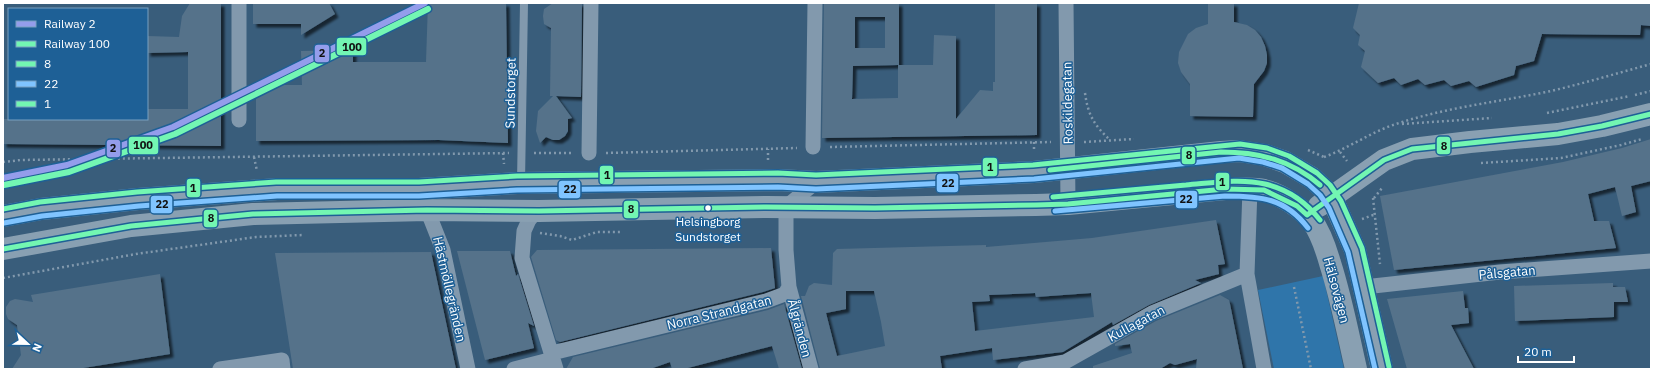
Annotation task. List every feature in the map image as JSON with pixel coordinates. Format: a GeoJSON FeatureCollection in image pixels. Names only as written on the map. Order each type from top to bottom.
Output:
{"type":"FeatureCollection","features":[{"type":"Feature","properties":{"kind":"main road"},"geometry":{"type":"LineString","coordinates":[[1307,215],[1384,160],[1412,149],[1558,134],[1602,126],[1651,114]]}},
{"type":"Feature","properties":{"kind":"main road","name":"Hälsovägen"},"geometry":{"type":"LineString","coordinates":[[3,216],[42,209],[138,199],[277,189],[420,189],[521,183],[778,180],[816,182],[1034,172],[1221,152],[1253,152],[1273,157],[1295,167],[1319,184],[1331,198],[1340,214],[1355,250],[1373,286],[1382,369]]}},
{"type":"Feature","properties":{"kind":"main road","name":"Hälsovägen"},"geometry":{"type":"LineString","coordinates":[[3,249],[131,226],[253,214],[427,210],[539,211],[786,207],[875,208],[1068,204],[1225,189],[1264,190],[1297,206],[1307,215],[1317,229],[1326,248],[1338,290],[1356,369]]}},
{"type":"Feature","properties":{"kind":"street"},"geometry":{"type":"LineString","coordinates":[[239,3],[239,120]]}},
{"type":"Feature","properties":{"kind":"street"},"geometry":{"type":"LineString","coordinates":[[589,153],[591,3]]}},
{"type":"Feature","properties":{"kind":"street"},"geometry":{"type":"LineString","coordinates":[[813,147],[815,3]]}},
{"type":"Feature","properties":{"kind":"street","name":"Roskildegatan"},"geometry":{"type":"LineString","coordinates":[[1066,3],[1068,204]]}},
{"type":"Feature","properties":{"kind":"street"},"geometry":{"type":"LineString","coordinates":[[789,287],[786,250],[786,207],[816,182]]}},
{"type":"Feature","properties":{"kind":"street","name":"Hästmöllegränden"},"geometry":{"type":"LineString","coordinates":[[420,189],[443,250],[468,369]]}},
{"type":"Feature","properties":{"kind":"street"},"geometry":{"type":"LineString","coordinates":[[1250,189],[1247,274],[1264,369]]}},
{"type":"Feature","properties":{"kind":"street"},"geometry":{"type":"LineString","coordinates":[[539,211],[529,220],[524,231],[522,258],[554,360]]}},
{"type":"Feature","properties":{"kind":"street","name":"Pålsgatan"},"geometry":{"type":"LineString","coordinates":[[1373,286],[1500,272],[1651,261]]}},
{"type":"Feature","properties":{"kind":"street","name":"Kullagatan"},"geometry":{"type":"LineString","coordinates":[[1025,369],[1065,362],[1152,313],[1247,274]]}},
{"type":"Feature","properties":{"kind":"street","name":"Norra Strandgatan"},"geometry":{"type":"LineString","coordinates":[[514,369],[554,360],[766,301],[785,294],[789,287]]}},
{"type":"Feature","properties":{"kind":"street","name":"Ålgränden"},"geometry":{"type":"LineString","coordinates":[[789,287],[811,369]]}},
{"type":"Feature","properties":{"kind":"street"},"geometry":{"type":"LineString","coordinates":[[220,369],[282,364]]}},
{"type":"Feature","properties":{"kind":"lane","name":"Sundstorget"},"geometry":{"type":"LineString","coordinates":[[521,183],[520,153],[524,3]]}},
{"type":"Feature","properties":{"kind":"path"},"geometry":{"type":"LineString","coordinates":[[1324,157],[1340,152],[1395,124],[1446,110],[1552,91],[1651,64]]}},
{"type":"Feature","properties":{"kind":"path"},"geometry":{"type":"LineString","coordinates":[[1084,86],[1086,104],[1090,118],[1097,129],[1110,140]]}},
{"type":"Feature","properties":{"kind":"path"},"geometry":{"type":"LineString","coordinates":[[1546,113],[1651,91]]}},
{"type":"Feature","properties":{"kind":"path"},"geometry":{"type":"LineString","coordinates":[[1395,124],[1499,117]]}},
{"type":"Feature","properties":{"kind":"path"},"geometry":{"type":"LineString","coordinates":[[1474,164],[1561,158],[1621,145],[1644,138]]}},
{"type":"Feature","properties":{"kind":"path"},"geometry":{"type":"LineString","coordinates":[[3,162],[21,160],[589,153],[813,147]]}},
{"type":"Feature","properties":{"kind":"path"},"geometry":{"type":"LineString","coordinates":[[1374,198],[1386,183]]}},
{"type":"Feature","properties":{"kind":"path"},"geometry":{"type":"LineString","coordinates":[[1373,286],[1376,214]]}},
{"type":"Feature","properties":{"kind":"path"},"geometry":{"type":"LineString","coordinates":[[524,231],[560,236]]}},
{"type":"Feature","properties":{"kind":"path"},"geometry":{"type":"LineString","coordinates":[[3,278],[136,254],[256,237],[309,235]]}},
{"type":"Feature","properties":{"kind":"path"},"geometry":{"type":"LineString","coordinates":[[1294,287],[1311,369]]}},
{"type":"Feature","properties":{"kind":"shaded area"},"geometry":{"type":"Polygon","coordinates":[[[1323,276],[1344,369],[1274,369],[1258,290],[1323,276]]]}},
{"type":"Feature","properties":{"kind":"building"},"geometry":{"type":"Polygon","coordinates":[[[190,3],[221,3],[221,146],[3,144],[3,119],[148,120],[148,109],[188,109],[188,52],[148,53],[148,36],[179,37],[182,16],[190,3]]]}},
{"type":"Feature","properties":{"kind":"building"},"geometry":{"type":"Polygon","coordinates":[[[253,3],[329,3],[335,14],[301,35],[301,24],[253,24],[253,3]]]}},
{"type":"Feature","properties":{"kind":"building"},"geometry":{"type":"Polygon","coordinates":[[[428,3],[506,3],[508,143],[439,140],[256,141],[256,85],[302,85],[301,51],[353,50],[353,62],[426,62],[428,3]]]}},
{"type":"Feature","properties":{"kind":"building"},"geometry":{"type":"Polygon","coordinates":[[[553,3],[582,3],[581,97],[556,96],[572,118],[568,119],[568,131],[565,136],[559,140],[553,140],[546,137],[540,143],[536,131],[538,111],[553,96],[550,96],[551,28],[544,24],[543,16],[544,9],[553,3]]]}},
{"type":"Feature","properties":{"kind":"building"},"geometry":{"type":"Polygon","coordinates":[[[824,3],[899,3],[899,65],[933,65],[934,35],[956,36],[956,119],[980,90],[993,91],[993,82],[995,82],[995,3],[1037,3],[1037,135],[822,138],[824,3]],[[855,17],[855,48],[885,48],[885,17],[855,17]],[[898,65],[853,66],[852,99],[898,98],[898,65]]]}},
{"type":"Feature","properties":{"kind":"building"},"geometry":{"type":"Polygon","coordinates":[[[1208,3],[1234,3],[1234,22],[1247,25],[1255,30],[1261,37],[1265,46],[1267,63],[1264,71],[1254,84],[1253,117],[1190,116],[1190,84],[1181,72],[1178,63],[1179,52],[1188,34],[1196,28],[1208,24],[1208,3]]]}},
{"type":"Feature","properties":{"kind":"building"},"geometry":{"type":"Polygon","coordinates":[[[1359,3],[1651,3],[1651,26],[1641,25],[1640,35],[1542,34],[1534,61],[1516,66],[1514,75],[1476,87],[1469,81],[1451,86],[1444,80],[1425,85],[1418,79],[1401,85],[1394,78],[1378,83],[1361,67],[1365,51],[1358,45],[1360,35],[1353,28],[1359,3]]]}},
{"type":"Feature","properties":{"kind":"building"},"geometry":{"type":"Polygon","coordinates":[[[1651,139],[1651,181],[1631,186],[1636,212],[1622,216],[1615,187],[1588,194],[1594,221],[1609,221],[1616,248],[1394,270],[1380,196],[1563,162],[1622,148],[1651,139]]]}},
{"type":"Feature","properties":{"kind":"building"},"geometry":{"type":"Polygon","coordinates":[[[1216,220],[1225,264],[1218,265],[1219,274],[1195,280],[1201,283],[1149,305],[1113,325],[1112,322],[1063,352],[993,360],[992,348],[940,356],[942,369],[820,369],[801,296],[805,296],[809,286],[814,283],[832,285],[833,253],[837,249],[986,245],[986,247],[1092,238],[1216,220]],[[846,291],[846,309],[826,313],[837,356],[885,346],[874,291],[846,291]],[[1035,293],[989,295],[990,301],[972,302],[975,331],[1094,317],[1091,293],[1036,297],[1035,293]]]}},
{"type":"Feature","properties":{"kind":"building"},"geometry":{"type":"Polygon","coordinates":[[[771,248],[775,288],[560,342],[556,340],[531,257],[537,250],[771,248]]]}},
{"type":"Feature","properties":{"kind":"building"},"geometry":{"type":"Polygon","coordinates":[[[457,251],[510,251],[516,276],[518,274],[534,326],[528,323],[534,348],[485,360],[457,251]]]}},
{"type":"Feature","properties":{"kind":"building"},"geometry":{"type":"Polygon","coordinates":[[[431,252],[456,369],[293,369],[275,253],[431,252]]]}},
{"type":"Feature","properties":{"kind":"building"},"geometry":{"type":"Polygon","coordinates":[[[160,274],[170,354],[77,369],[12,369],[21,355],[17,325],[8,319],[6,314],[6,307],[10,301],[15,299],[33,302],[31,295],[160,274]]]}},
{"type":"Feature","properties":{"kind":"building"},"geometry":{"type":"Polygon","coordinates":[[[1613,283],[1613,287],[1625,287],[1628,302],[1614,302],[1614,317],[1515,321],[1514,286],[1613,283]]]}},
{"type":"Feature","properties":{"kind":"building"},"geometry":{"type":"Polygon","coordinates":[[[1463,291],[1465,308],[1468,308],[1469,323],[1451,325],[1474,369],[1407,369],[1387,299],[1463,291]]]}},
{"type":"Feature","properties":{"kind":"building"},"geometry":{"type":"Polygon","coordinates":[[[1220,295],[1229,300],[1243,369],[1196,369],[1197,359],[1175,365],[1170,363],[1160,369],[1093,369],[1093,366],[1132,353],[1130,344],[1115,346],[1115,344],[1156,321],[1220,295]]]}},
{"type":"Feature","properties":{"kind":"building"},"geometry":{"type":"Polygon","coordinates":[[[784,304],[802,369],[779,369],[772,346],[684,369],[672,369],[670,362],[650,369],[566,369],[573,357],[768,310],[784,304]]]}},
{"type":"Feature","properties":{"kind":"rail line","name":"2"},"geometry":{"type":"LineString","coordinates":[[3,178],[67,165],[173,127],[425,3]]}},
{"type":"Feature","properties":{"kind":"rail line","name":"100"},"geometry":{"type":"LineString","coordinates":[[4,185],[69,172],[175,134],[428,9]]}},
{"type":"Feature","properties":{"kind":"transit line","name":"8"},"geometry":{"type":"LineString","coordinates":[[3,249],[131,226],[253,214],[427,210],[539,211],[766,207],[875,208],[1036,205],[1068,204],[1225,189],[1264,190],[1297,206],[1307,215],[1384,160],[1412,149],[1558,134],[1602,126],[1651,114]]}},
{"type":"Feature","properties":{"kind":"transit line","name":"1"},"geometry":{"type":"LineString","coordinates":[[3,209],[40,202],[137,192],[276,182],[419,182],[517,176],[778,173],[816,175],[1033,165],[1240,144],[1267,148],[1289,156],[1317,173],[1330,185],[1341,201],[1362,248],[1389,367]]}},
{"type":"Feature","properties":{"kind":"transit line","name":"8"},"geometry":{"type":"LineString","coordinates":[[1050,170],[1221,152],[1235,152],[1274,159],[1298,169],[1320,185]]}},
{"type":"Feature","properties":{"kind":"transit line","name":"22"},"geometry":{"type":"LineString","coordinates":[[4,223],[42,216],[139,206],[277,196],[419,196],[517,190],[778,187],[816,189],[1034,179],[1239,158],[1263,162],[1282,168],[1308,184],[1320,195],[1329,208],[1348,252],[1375,369]]}},
{"type":"Feature","properties":{"kind":"transit line","name":"1"},"geometry":{"type":"LineString","coordinates":[[1053,197],[1215,182],[1246,181],[1265,184],[1281,189],[1296,197],[1309,207],[1320,220]]}},
{"type":"Feature","properties":{"kind":"transit line","name":"22"},"geometry":{"type":"LineString","coordinates":[[1055,211],[1225,196],[1250,197],[1261,198],[1281,205],[1290,210],[1308,228]]}},
{"type":"Feature","properties":{"kind":"place","name":"Helsingborg Sundstorget"},"geometry":{"type":"Point","coordinates":[708,208]}}]}
